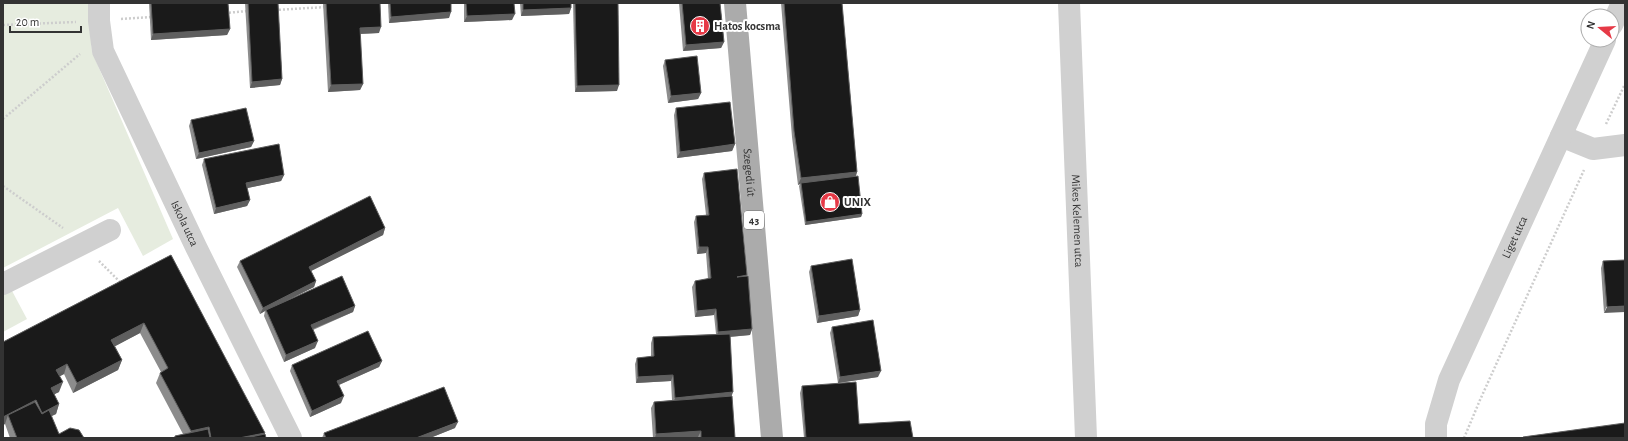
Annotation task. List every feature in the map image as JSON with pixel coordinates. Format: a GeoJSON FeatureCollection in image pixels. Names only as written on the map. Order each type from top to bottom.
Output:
{"type":"FeatureCollection","features":[{"type":"Feature","properties":{"kind":"main road","name":"Szegedi út"},"geometry":{"type":"LineString","coordinates":[[735,3],[772,438]]}},
{"type":"Feature","properties":{"kind":"street","name":"Mikes Kelemen utca"},"geometry":{"type":"LineString","coordinates":[[1069,3],[1086,438]]}},
{"type":"Feature","properties":{"kind":"street","name":"Iskola utca"},"geometry":{"type":"LineString","coordinates":[[99,20],[103,51],[169,191],[291,438]]}},
{"type":"Feature","properties":{"kind":"street","name":"Liget utca"},"geometry":{"type":"LineString","coordinates":[[1436,438],[1436,424],[1449,380],[1601,48]]}},
{"type":"Feature","properties":{"kind":"street"},"geometry":{"type":"LineString","coordinates":[[1561,136],[1593,149],[1625,145]]}},
{"type":"Feature","properties":{"kind":"street"},"geometry":{"type":"LineString","coordinates":[[3,284],[110,230]]}},
{"type":"Feature","properties":{"kind":"path"},"geometry":{"type":"LineString","coordinates":[[272,10],[327,6]]}},
{"type":"Feature","properties":{"kind":"path"},"geometry":{"type":"LineString","coordinates":[[224,13],[256,11]]}},
{"type":"Feature","properties":{"kind":"path"},"geometry":{"type":"LineString","coordinates":[[3,25],[154,17]]}},
{"type":"Feature","properties":{"kind":"path"},"geometry":{"type":"LineString","coordinates":[[3,119],[99,20]]}},
{"type":"Feature","properties":{"kind":"path"},"geometry":{"type":"LineString","coordinates":[[1464,438],[1593,149],[1625,84]]}},
{"type":"Feature","properties":{"kind":"path"},"geometry":{"type":"LineString","coordinates":[[116,288],[123,285]]}},
{"type":"Feature","properties":{"kind":"shaded area"},"geometry":{"type":"Polygon","coordinates":[[[3,3],[88,3],[92,52],[173,239],[143,256],[118,208],[3,268],[3,3]]]}},
{"type":"Feature","properties":{"kind":"shaded area"},"geometry":{"type":"Polygon","coordinates":[[[3,274],[27,319],[3,332],[3,274]]]}},
{"type":"Feature","properties":{"kind":"building"},"geometry":{"type":"Polygon","coordinates":[[[151,3],[228,3],[230,29],[153,34],[151,3]]]}},
{"type":"Feature","properties":{"kind":"building"},"geometry":{"type":"Polygon","coordinates":[[[248,3],[278,3],[282,79],[252,82],[248,3]]]}},
{"type":"Feature","properties":{"kind":"building"},"geometry":{"type":"Polygon","coordinates":[[[326,3],[380,3],[381,27],[360,28],[363,84],[331,85],[326,3]]]}},
{"type":"Feature","properties":{"kind":"building"},"geometry":{"type":"Polygon","coordinates":[[[390,3],[451,3],[451,12],[391,17],[390,3]]]}},
{"type":"Feature","properties":{"kind":"building"},"geometry":{"type":"Polygon","coordinates":[[[466,3],[514,3],[515,14],[467,16],[466,3]]]}},
{"type":"Feature","properties":{"kind":"building"},"geometry":{"type":"Polygon","coordinates":[[[523,3],[571,3],[571,8],[523,10],[523,3]]]}},
{"type":"Feature","properties":{"kind":"building"},"geometry":{"type":"Polygon","coordinates":[[[575,3],[618,3],[619,85],[577,86],[575,3]]]}},
{"type":"Feature","properties":{"kind":"building","name":"Hatos kocsma"},"geometry":{"type":"Polygon","coordinates":[[[682,3],[720,3],[724,42],[686,45],[682,3]]]}},
{"type":"Feature","properties":{"kind":"building"},"geometry":{"type":"Polygon","coordinates":[[[784,3],[842,3],[857,172],[801,178],[794,131],[784,3]]]}},
{"type":"Feature","properties":{"kind":"building"},"geometry":{"type":"Polygon","coordinates":[[[697,56],[701,93],[671,96],[665,60],[697,56]]]}},
{"type":"Feature","properties":{"kind":"building"},"geometry":{"type":"Polygon","coordinates":[[[730,102],[735,144],[680,152],[676,108],[730,102]]]}},
{"type":"Feature","properties":{"kind":"building"},"geometry":{"type":"Polygon","coordinates":[[[246,108],[254,141],[199,153],[191,120],[246,108]]]}},
{"type":"Feature","properties":{"kind":"building"},"geometry":{"type":"Polygon","coordinates":[[[279,144],[284,175],[246,183],[250,200],[216,208],[204,159],[279,144]]]}},
{"type":"Feature","properties":{"kind":"building"},"geometry":{"type":"Polygon","coordinates":[[[737,169],[747,275],[737,277],[748,276],[752,329],[718,332],[716,309],[697,311],[695,281],[711,278],[708,247],[699,247],[696,216],[709,215],[704,173],[737,169]]]}},
{"type":"Feature","properties":{"kind":"building","name":"UNIX"},"geometry":{"type":"Polygon","coordinates":[[[858,176],[862,214],[806,222],[801,183],[858,176]]]}},
{"type":"Feature","properties":{"kind":"building"},"geometry":{"type":"Polygon","coordinates":[[[370,196],[385,228],[309,267],[316,281],[263,308],[240,261],[370,196]]]}},
{"type":"Feature","properties":{"kind":"building"},"geometry":{"type":"Polygon","coordinates":[[[171,255],[265,433],[239,438],[211,438],[209,427],[191,431],[160,373],[168,368],[144,323],[111,340],[122,360],[77,383],[67,364],[56,370],[63,382],[51,388],[59,404],[42,413],[36,400],[3,417],[3,342],[171,255]]]}},
{"type":"Feature","properties":{"kind":"building"},"geometry":{"type":"Polygon","coordinates":[[[852,259],[860,310],[819,316],[811,266],[852,259]]]}},
{"type":"Feature","properties":{"kind":"building"},"geometry":{"type":"Polygon","coordinates":[[[1625,260],[1625,306],[1607,307],[1603,261],[1625,260]]]}},
{"type":"Feature","properties":{"kind":"building"},"geometry":{"type":"Polygon","coordinates":[[[342,276],[355,306],[311,325],[318,341],[286,355],[266,310],[342,276]]]}},
{"type":"Feature","properties":{"kind":"building"},"geometry":{"type":"Polygon","coordinates":[[[873,320],[881,371],[840,377],[832,327],[873,320]]]}},
{"type":"Feature","properties":{"kind":"building"},"geometry":{"type":"Polygon","coordinates":[[[368,331],[382,361],[337,381],[344,396],[312,411],[292,365],[368,331]]]}},
{"type":"Feature","properties":{"kind":"building"},"geometry":{"type":"Polygon","coordinates":[[[730,334],[733,392],[675,398],[673,375],[638,377],[637,358],[654,356],[653,337],[730,334]]]}},
{"type":"Feature","properties":{"kind":"building"},"geometry":{"type":"Polygon","coordinates":[[[856,382],[859,424],[910,421],[913,438],[806,438],[802,386],[856,382]]]}},
{"type":"Feature","properties":{"kind":"building"},"geometry":{"type":"Polygon","coordinates":[[[444,387],[458,422],[416,438],[326,438],[324,433],[444,387]]]}},
{"type":"Feature","properties":{"kind":"building"},"geometry":{"type":"Polygon","coordinates":[[[732,396],[735,438],[701,438],[701,431],[656,434],[654,402],[732,396]]]}},
{"type":"Feature","properties":{"kind":"building"},"geometry":{"type":"Polygon","coordinates":[[[35,402],[42,414],[49,410],[59,434],[70,428],[79,430],[84,438],[17,438],[8,415],[35,402]]]}},
{"type":"Feature","properties":{"kind":"building"},"geometry":{"type":"Polygon","coordinates":[[[1625,423],[1625,438],[1523,438],[1523,437],[1625,423]]]}},
{"type":"Feature","properties":{"kind":"building"},"geometry":{"type":"Polygon","coordinates":[[[208,429],[210,438],[175,438],[175,436],[208,429]]]}},
{"type":"Feature","properties":{"kind":"building"},"geometry":{"type":"Polygon","coordinates":[[[265,434],[266,438],[246,438],[265,434]]]}},
{"type":"Feature","properties":{"kind":"place","name":"Hatos kocsma"},"geometry":{"type":"Point","coordinates":[700,26]}},
{"type":"Feature","properties":{"kind":"place","name":"UNIX"},"geometry":{"type":"Point","coordinates":[830,202]}}]}
